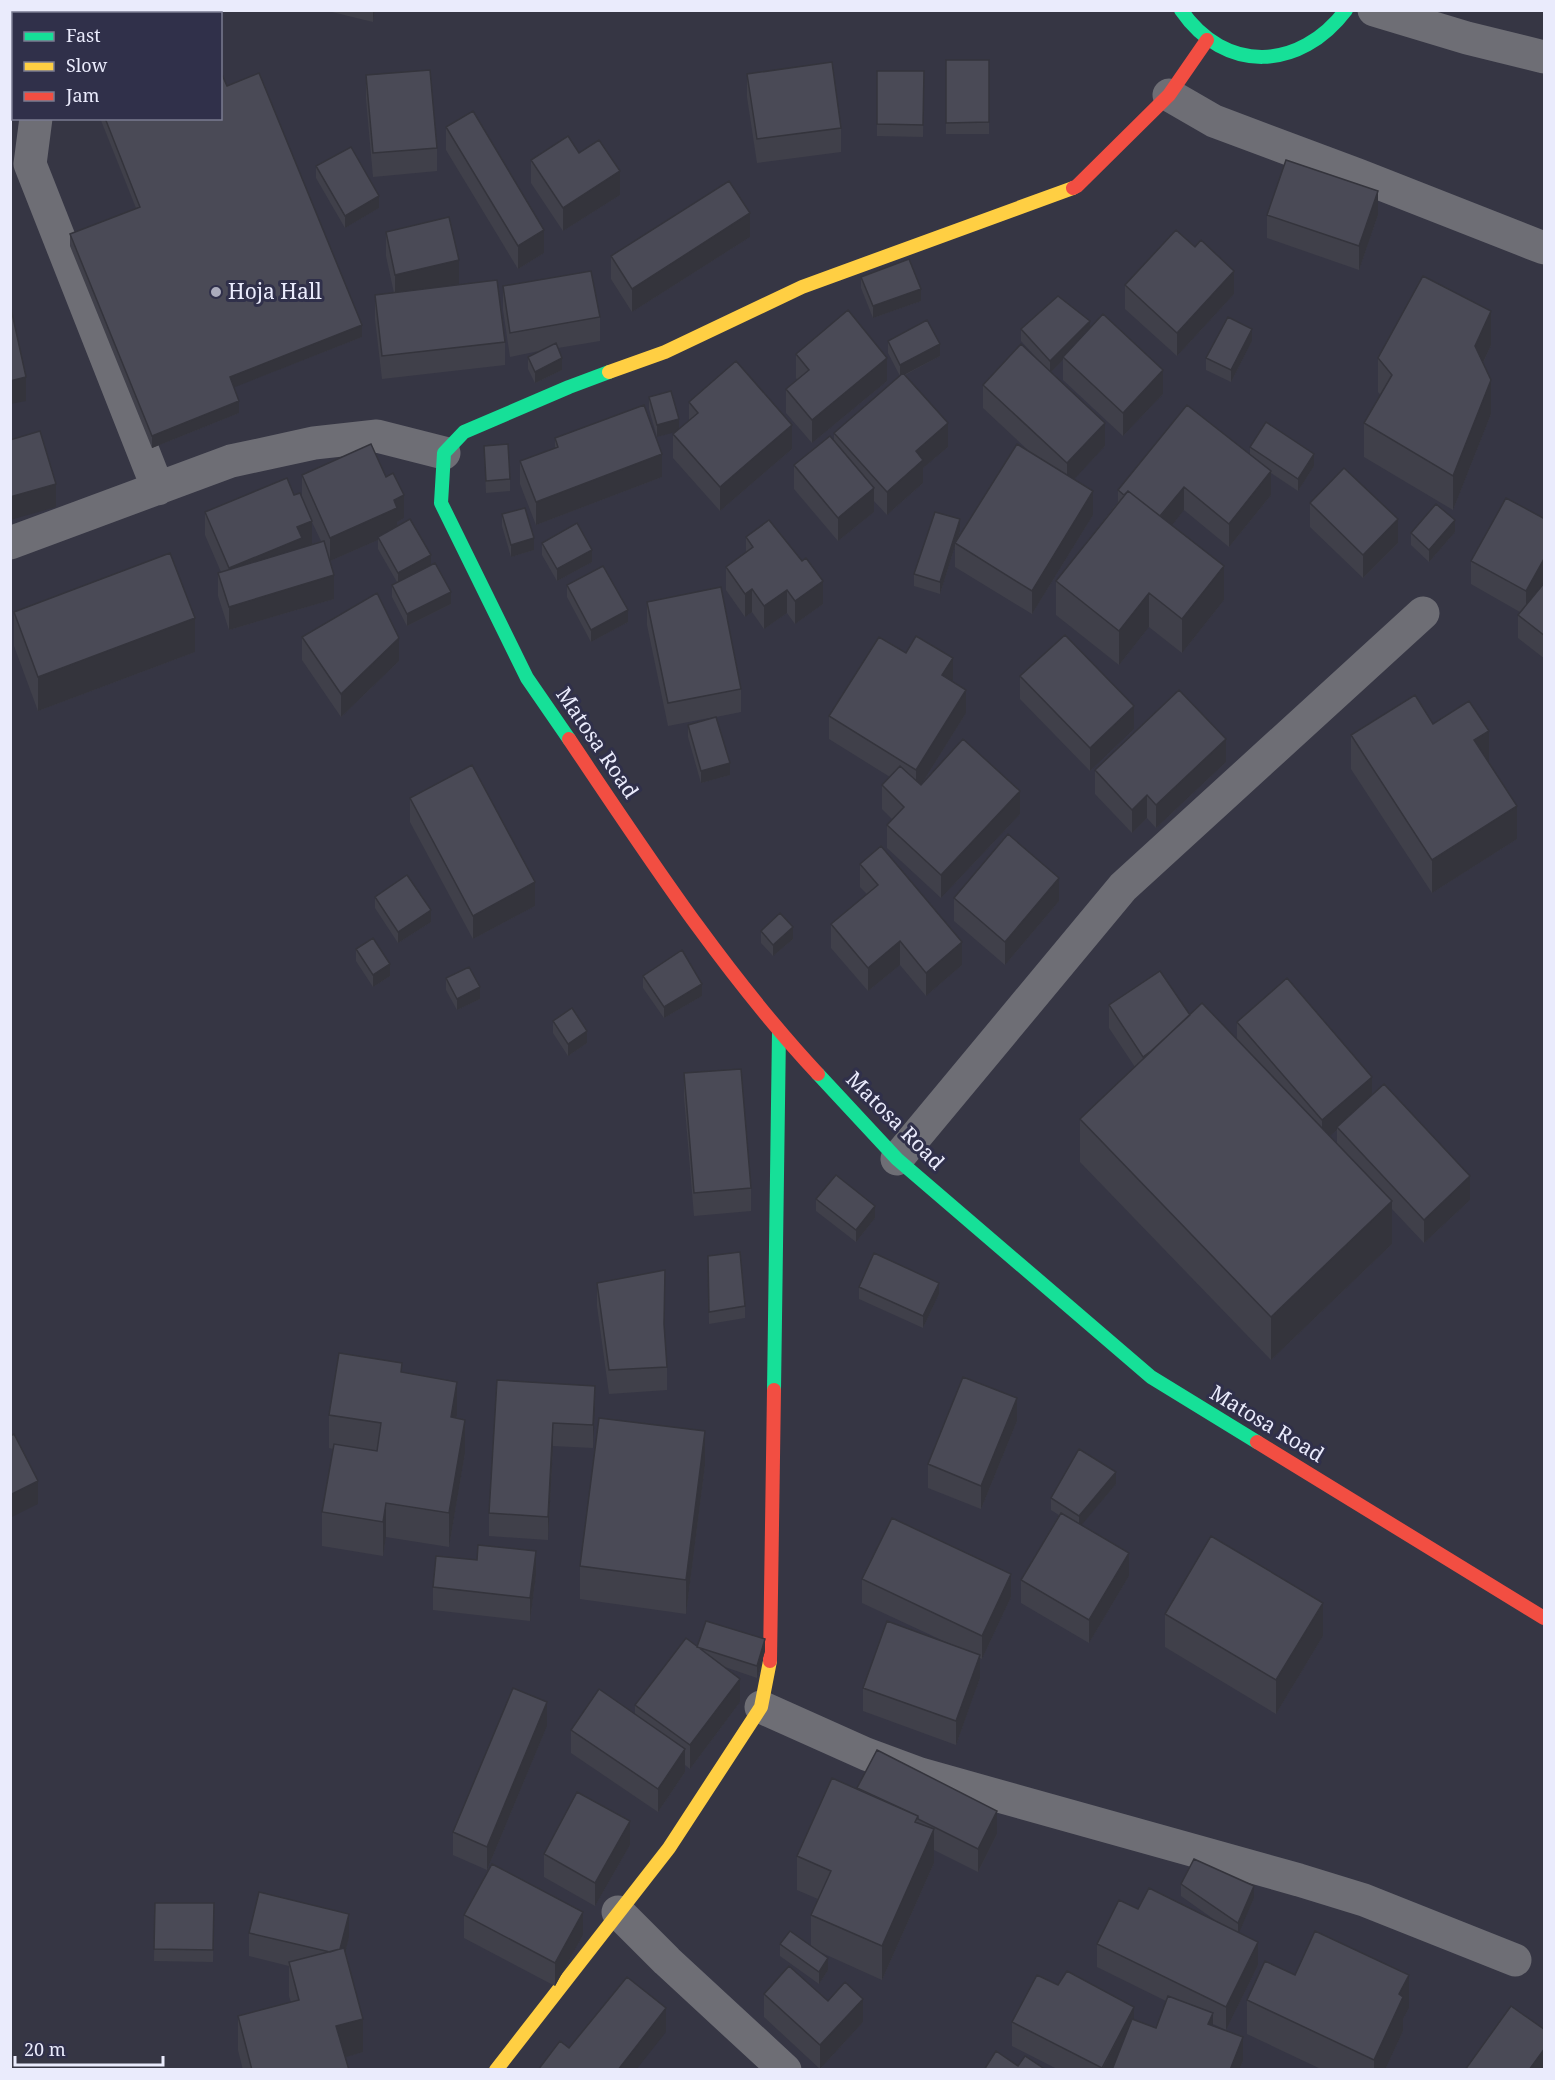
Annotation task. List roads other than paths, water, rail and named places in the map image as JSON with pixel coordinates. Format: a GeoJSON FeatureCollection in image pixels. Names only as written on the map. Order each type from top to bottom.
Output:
{"type":"FeatureCollection","features":[{"type":"Feature","properties":{"kind":"street"},"geometry":{"type":"LineString","coordinates":[[1180,10],[1186,21],[1207,40],[1232,52],[1259,57],[1288,54],[1313,43],[1335,26],[1346,10]]}},
{"type":"Feature","properties":{"kind":"street"},"geometry":{"type":"LineString","coordinates":[[1374,10],[1467,38],[1545,57]]}},
{"type":"Feature","properties":{"kind":"street"},"geometry":{"type":"LineString","coordinates":[[10,543],[231,461],[314,443],[377,436],[444,453],[464,432],[569,387],[664,352],[802,287],[1077,186],[1169,95],[1207,40]]}},
{"type":"Feature","properties":{"kind":"street"},"geometry":{"type":"LineString","coordinates":[[1169,95],[1214,121],[1545,248]]}},
{"type":"Feature","properties":{"kind":"street"},"geometry":{"type":"LineString","coordinates":[[36,120],[30,164],[158,489]]}},
{"type":"Feature","properties":{"kind":"street","name":"Matosa Road"},"geometry":{"type":"LineString","coordinates":[[444,453],[441,503],[527,678],[694,923],[779,1032],[897,1159],[1151,1377],[1545,1618]]}},
{"type":"Feature","properties":{"kind":"street"},"geometry":{"type":"LineString","coordinates":[[897,1159],[1124,887],[1423,613]]}},
{"type":"Feature","properties":{"kind":"street"},"geometry":{"type":"LineString","coordinates":[[496,2070],[669,1848],[760,1707],[770,1666],[779,1032]]}},
{"type":"Feature","properties":{"kind":"street"},"geometry":{"type":"LineString","coordinates":[[760,1707],[866,1754],[920,1774],[1353,1896],[1515,1960]]}},
{"type":"Feature","properties":{"kind":"street"},"geometry":{"type":"LineString","coordinates":[[618,1912],[667,1961],[785,2070]]}},
{"type":"Feature","properties":{"kind":"place","name":"Hoja Hall"},"geometry":{"type":"Point","coordinates":[216,292]}}]}
